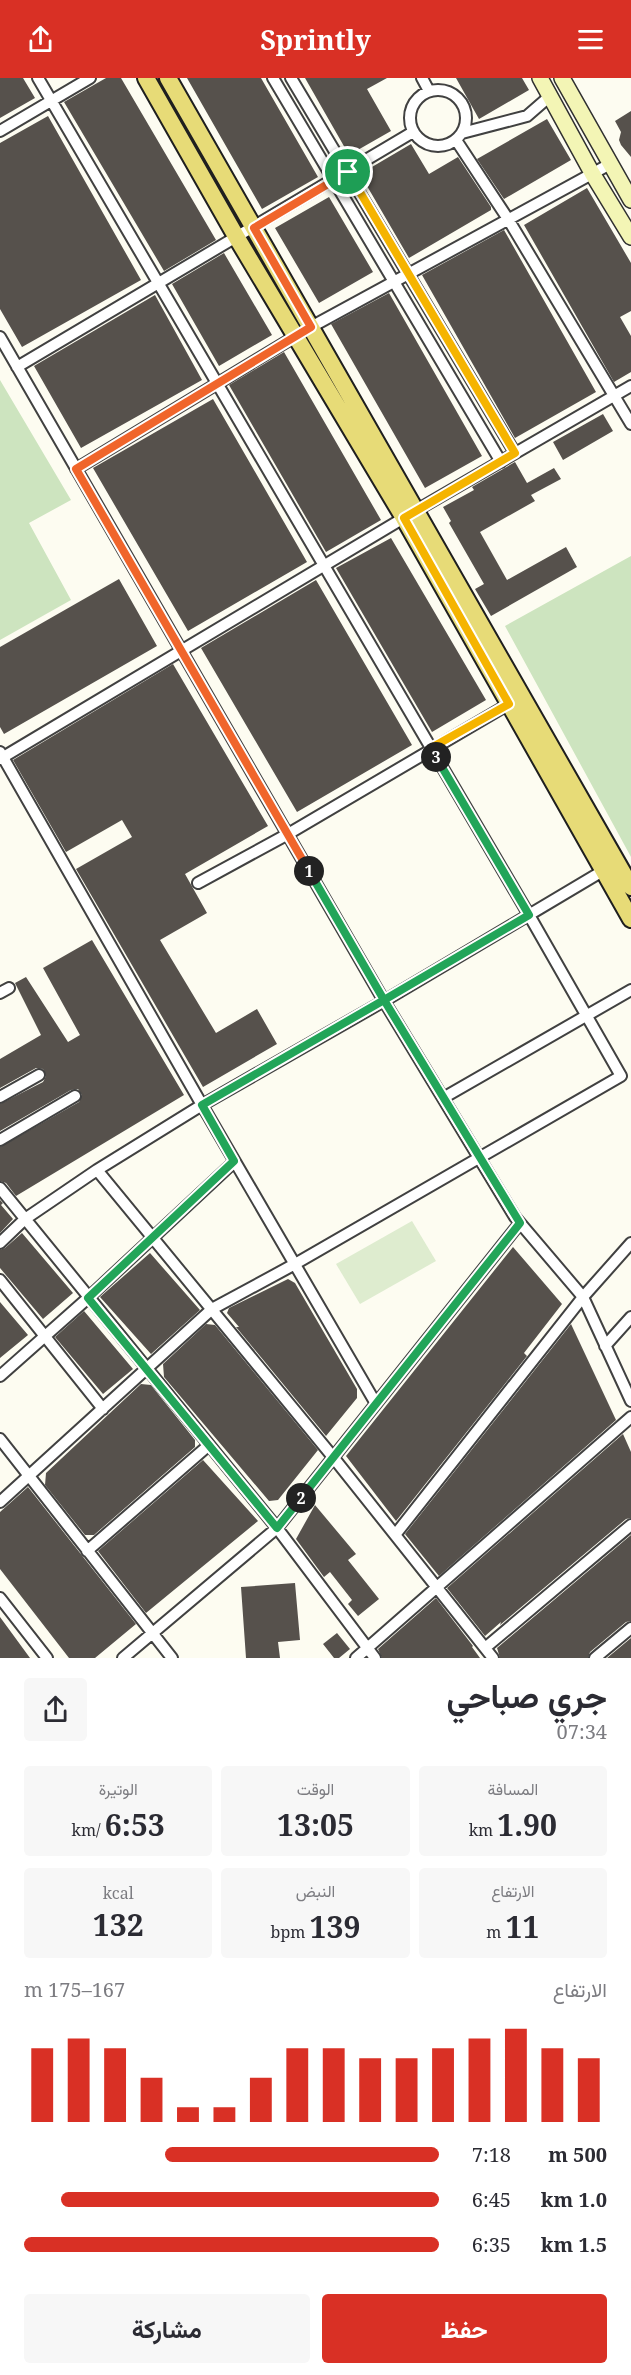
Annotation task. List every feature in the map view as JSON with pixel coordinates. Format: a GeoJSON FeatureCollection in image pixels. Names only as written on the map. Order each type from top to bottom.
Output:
{"type":"FeatureCollection","features":[{"type":"Feature","properties":{"kind":"main road"},"geometry":{"type":"LineString","coordinates":[[146,78],[295,338],[410,514],[520,696],[610,866],[631,919]]}},
{"type":"Feature","properties":{"kind":"main road"},"geometry":{"type":"LineString","coordinates":[[168,78],[311,327],[509,704],[610,866],[631,887]]}},
{"type":"Feature","properties":{"kind":"main road"},"geometry":{"type":"LineString","coordinates":[[540,78],[592,173],[631,237]]}},
{"type":"Feature","properties":{"kind":"main road"},"geometry":{"type":"LineString","coordinates":[[562,78],[631,200]]}},
{"type":"Feature","properties":{"kind":"street"},"geometry":{"type":"LineString","coordinates":[[0,1502],[212,1310],[621,1076],[38,78]]}},
{"type":"Feature","properties":{"kind":"street"},"geometry":{"type":"LineString","coordinates":[[0,131],[90,78]]}},
{"type":"Feature","properties":{"kind":"street"},"geometry":{"type":"LineString","coordinates":[[273,78],[501,462]]}},
{"type":"Feature","properties":{"kind":"street"},"geometry":{"type":"LineString","coordinates":[[291,78],[515,453]]}},
{"type":"Feature","properties":{"kind":"street"},"geometry":{"type":"LineString","coordinates":[[422,78],[429,91]]}},
{"type":"Feature","properties":{"kind":"street"},"geometry":{"type":"LineString","coordinates":[[459,136],[466,123],[466,114],[463,104],[448,92],[429,91],[414,103],[410,122],[413,132],[419,140],[438,146],[459,136],[527,116],[550,96]]}},
{"type":"Feature","properties":{"kind":"street"},"geometry":{"type":"LineString","coordinates":[[17,367],[413,132]]}},
{"type":"Feature","properties":{"kind":"street"},"geometry":{"type":"LineString","coordinates":[[459,136],[631,424]]}},
{"type":"Feature","properties":{"kind":"street"},"geometry":{"type":"LineString","coordinates":[[76,469],[311,327],[610,164]]}},
{"type":"Feature","properties":{"kind":"street"},"geometry":{"type":"LineString","coordinates":[[0,337],[384,1000],[478,1157],[520,1223],[583,1297],[631,1401]]}},
{"type":"Feature","properties":{"kind":"street"},"geometry":{"type":"LineString","coordinates":[[375,1402],[1,756],[631,386]]}},
{"type":"Feature","properties":{"kind":"street"},"geometry":{"type":"LineString","coordinates":[[198,884],[288,834],[509,704]]}},
{"type":"Feature","properties":{"kind":"street"},"geometry":{"type":"LineString","coordinates":[[0,1243],[25,1219],[97,1170],[202,1105],[610,866]]}},
{"type":"Feature","properties":{"kind":"street"},"geometry":{"type":"LineString","coordinates":[[443,1098],[631,990]]}},
{"type":"Feature","properties":{"kind":"street"},"geometry":{"type":"LineString","coordinates":[[0,1097],[39,1075]]}},
{"type":"Feature","properties":{"kind":"street"},"geometry":{"type":"LineString","coordinates":[[0,1140],[75,1096]]}},
{"type":"Feature","properties":{"kind":"street"},"geometry":{"type":"LineString","coordinates":[[0,1376],[88,1298],[234,1161]]}},
{"type":"Feature","properties":{"kind":"street"},"geometry":{"type":"LineString","coordinates":[[97,1170],[333,1457],[493,1658]]}},
{"type":"Feature","properties":{"kind":"street"},"geometry":{"type":"LineString","coordinates":[[0,1188],[277,1528],[375,1658]]}},
{"type":"Feature","properties":{"kind":"street"},"geometry":{"type":"LineString","coordinates":[[123,1658],[277,1528],[375,1402],[520,1223]]}},
{"type":"Feature","properties":{"kind":"street"},"geometry":{"type":"LineString","coordinates":[[395,1534],[583,1297],[631,1243]]}},
{"type":"Feature","properties":{"kind":"street"},"geometry":{"type":"LineString","coordinates":[[0,1280],[103,1409]]}},
{"type":"Feature","properties":{"kind":"street"},"geometry":{"type":"LineString","coordinates":[[606,1346],[631,1317]]}},
{"type":"Feature","properties":{"kind":"street"},"geometry":{"type":"LineString","coordinates":[[356,1658],[631,1417]]}},
{"type":"Feature","properties":{"kind":"street"},"geometry":{"type":"LineString","coordinates":[[0,1439],[172,1658]]}},
{"type":"Feature","properties":{"kind":"street"},"geometry":{"type":"LineString","coordinates":[[87,1551],[209,1445]]}},
{"type":"Feature","properties":{"kind":"street"},"geometry":{"type":"LineString","coordinates":[[484,1647],[631,1525]]}},
{"type":"Feature","properties":{"kind":"street"},"geometry":{"type":"LineString","coordinates":[[0,1598],[47,1658]]}},
{"type":"Feature","properties":{"kind":"street"},"geometry":{"type":"LineString","coordinates":[[595,1658],[631,1628]]}},
{"type":"Feature","properties":{"kind":"green space"},"geometry":{"type":"Polygon","coordinates":[[[0,380],[71,500],[29,523],[71,600],[0,640],[0,380]]]}},
{"type":"Feature","properties":{"kind":"green space"},"geometry":{"type":"Polygon","coordinates":[[[631,556],[631,857],[505,626],[631,556]]]}},
{"type":"Feature","properties":{"kind":"green space"},"geometry":{"type":"Polygon","coordinates":[[[412,1221],[436,1261],[360,1304],[336,1264],[412,1221]]]}},
{"type":"Feature","properties":{"kind":"building"},"geometry":{"type":"Polygon","coordinates":[[[0,78],[23,78],[35,98],[0,118],[0,78]]]}},
{"type":"Feature","properties":{"kind":"building"},"geometry":{"type":"Polygon","coordinates":[[[106,78],[121,78],[216,240],[164,271],[64,102],[106,78]]]}},
{"type":"Feature","properties":{"kind":"building"},"geometry":{"type":"Polygon","coordinates":[[[187,78],[261,78],[318,177],[262,209],[187,78]]]}},
{"type":"Feature","properties":{"kind":"building"},"geometry":{"type":"Polygon","coordinates":[[[305,78],[387,78],[367,89],[391,131],[349,155],[305,78]]]}},
{"type":"Feature","properties":{"kind":"building"},"geometry":{"type":"Polygon","coordinates":[[[456,78],[522,78],[529,90],[479,119],[456,78]]]}},
{"type":"Feature","properties":{"kind":"building"},"geometry":{"type":"Polygon","coordinates":[[[631,111],[631,157],[621,145],[619,140],[621,132],[615,121],[631,111]]]}},
{"type":"Feature","properties":{"kind":"building"},"geometry":{"type":"Polygon","coordinates":[[[48,116],[141,280],[22,347],[0,309],[0,143],[48,116]]]}},
{"type":"Feature","properties":{"kind":"building"},"geometry":{"type":"Polygon","coordinates":[[[547,119],[571,160],[504,199],[477,159],[547,119]]]}},
{"type":"Feature","properties":{"kind":"building"},"geometry":{"type":"Polygon","coordinates":[[[411,144],[429,174],[458,157],[491,210],[409,258],[360,174],[411,144]]]}},
{"type":"Feature","properties":{"kind":"building"},"geometry":{"type":"Polygon","coordinates":[[[587,188],[631,263],[631,311],[620,317],[631,336],[631,372],[614,382],[524,225],[587,188]]]}},
{"type":"Feature","properties":{"kind":"building"},"geometry":{"type":"Polygon","coordinates":[[[329,197],[373,272],[319,303],[275,228],[329,197]]]}},
{"type":"Feature","properties":{"kind":"building"},"geometry":{"type":"Polygon","coordinates":[[[504,230],[596,392],[515,438],[422,275],[504,230]]]}},
{"type":"Feature","properties":{"kind":"building"},"geometry":{"type":"Polygon","coordinates":[[[224,253],[272,335],[219,366],[172,284],[224,253]]]}},
{"type":"Feature","properties":{"kind":"building"},"geometry":{"type":"Polygon","coordinates":[[[389,293],[482,456],[425,488],[331,324],[389,293]]]}},
{"type":"Feature","properties":{"kind":"building"},"geometry":{"type":"Polygon","coordinates":[[[155,295],[202,380],[81,448],[34,366],[155,295]]]}},
{"type":"Feature","properties":{"kind":"building"},"geometry":{"type":"Polygon","coordinates":[[[284,352],[381,520],[326,552],[229,385],[284,352]]]}},
{"type":"Feature","properties":{"kind":"building"},"geometry":{"type":"Polygon","coordinates":[[[213,399],[307,562],[188,631],[93,468],[213,399]]]}},
{"type":"Feature","properties":{"kind":"building"},"geometry":{"type":"Polygon","coordinates":[[[603,414],[613,431],[563,460],[553,442],[603,414]]]}},
{"type":"Feature","properties":{"kind":"building"},"geometry":{"type":"Polygon","coordinates":[[[515,462],[527,483],[554,468],[561,479],[531,495],[535,501],[480,532],[507,580],[566,547],[577,567],[491,616],[475,589],[484,584],[449,523],[451,521],[443,507],[474,490],[472,487],[515,462]]]}},
{"type":"Feature","properties":{"kind":"building"},"geometry":{"type":"Polygon","coordinates":[[[391,538],[486,700],[432,732],[336,568],[391,538]]]}},
{"type":"Feature","properties":{"kind":"building"},"geometry":{"type":"Polygon","coordinates":[[[119,579],[157,646],[4,734],[0,727],[0,647],[119,579]]]}},
{"type":"Feature","properties":{"kind":"building"},"geometry":{"type":"Polygon","coordinates":[[[316,580],[412,745],[297,812],[201,648],[316,580]]]}},
{"type":"Feature","properties":{"kind":"building"},"geometry":{"type":"Polygon","coordinates":[[[173,664],[268,826],[185,874],[207,913],[160,940],[216,1033],[257,1009],[277,1044],[203,1087],[76,869],[132,837],[122,820],[66,852],[13,760],[173,664]]]}},
{"type":"Feature","properties":{"kind":"building"},"geometry":{"type":"Polygon","coordinates":[[[92,940],[184,1095],[16,1196],[6,1183],[0,1181],[0,1147],[79,1102],[82,1095],[78,1089],[71,1090],[0,1131],[0,1104],[43,1082],[46,1076],[43,1069],[36,1068],[0,1088],[0,1059],[41,1035],[15,983],[26,977],[68,1042],[80,1035],[43,968],[92,940]]]}},
{"type":"Feature","properties":{"kind":"building"},"geometry":{"type":"Polygon","coordinates":[[[0,1200],[3,1203],[1,1205],[13,1219],[0,1233],[0,1200]]]}},
{"type":"Feature","properties":{"kind":"building"},"geometry":{"type":"Polygon","coordinates":[[[22,1233],[73,1293],[43,1319],[0,1268],[0,1250],[22,1233]]]}},
{"type":"Feature","properties":{"kind":"building"},"geometry":{"type":"Polygon","coordinates":[[[513,1247],[562,1304],[524,1353],[527,1356],[396,1521],[346,1456],[513,1247]]]}},
{"type":"Feature","properties":{"kind":"building"},"geometry":{"type":"Polygon","coordinates":[[[150,1253],[200,1310],[151,1354],[100,1297],[150,1253]]]}},
{"type":"Feature","properties":{"kind":"building"},"geometry":{"type":"Polygon","coordinates":[[[288,1279],[295,1283],[357,1389],[357,1398],[326,1436],[227,1313],[229,1308],[288,1279]]]}},
{"type":"Feature","properties":{"kind":"building"},"geometry":{"type":"Polygon","coordinates":[[[0,1302],[28,1335],[0,1358],[0,1302]]]}},
{"type":"Feature","properties":{"kind":"building"},"geometry":{"type":"Polygon","coordinates":[[[84,1311],[133,1369],[103,1394],[55,1337],[84,1311]]]}},
{"type":"Feature","properties":{"kind":"building"},"geometry":{"type":"Polygon","coordinates":[[[206,1324],[215,1325],[318,1450],[278,1500],[269,1501],[164,1377],[163,1364],[206,1324]]]}},
{"type":"Feature","properties":{"kind":"building"},"geometry":{"type":"Polygon","coordinates":[[[571,1324],[616,1420],[439,1576],[405,1534],[571,1324]]]}},
{"type":"Feature","properties":{"kind":"building"},"geometry":{"type":"Polygon","coordinates":[[[141,1384],[151,1385],[195,1440],[195,1447],[94,1535],[85,1535],[45,1485],[46,1473],[141,1384]]]}},
{"type":"Feature","properties":{"kind":"building"},"geometry":{"type":"Polygon","coordinates":[[[623,1434],[631,1452],[631,1518],[626,1519],[485,1636],[447,1588],[623,1434]]]}},
{"type":"Feature","properties":{"kind":"building"},"geometry":{"type":"Polygon","coordinates":[[[203,1460],[258,1521],[146,1613],[98,1551],[203,1460]]]}},
{"type":"Feature","properties":{"kind":"building"},"geometry":{"type":"Polygon","coordinates":[[[28,1487],[136,1624],[95,1658],[69,1658],[0,1569],[0,1512],[28,1487]]]}},
{"type":"Feature","properties":{"kind":"building"},"geometry":{"type":"Polygon","coordinates":[[[315,1505],[356,1554],[348,1560],[379,1599],[358,1616],[348,1604],[352,1600],[330,1572],[324,1577],[296,1539],[315,1505]]]}},
{"type":"Feature","properties":{"kind":"building"},"geometry":{"type":"Polygon","coordinates":[[[631,1535],[631,1621],[626,1622],[590,1652],[588,1658],[500,1658],[497,1648],[631,1535]]]}},
{"type":"Feature","properties":{"kind":"building"},"geometry":{"type":"Polygon","coordinates":[[[295,1583],[300,1640],[278,1642],[280,1658],[246,1658],[241,1587],[295,1583]]]}},
{"type":"Feature","properties":{"kind":"building"},"geometry":{"type":"Polygon","coordinates":[[[436,1598],[480,1658],[382,1658],[378,1649],[436,1598]]]}},
{"type":"Feature","properties":{"kind":"building"},"geometry":{"type":"Polygon","coordinates":[[[0,1617],[30,1658],[0,1658],[0,1617]]]}},
{"type":"Feature","properties":{"kind":"building"},"geometry":{"type":"Polygon","coordinates":[[[337,1633],[350,1649],[339,1658],[334,1658],[323,1644],[337,1633]]]}},
{"type":"Feature","properties":{"kind":"building"},"geometry":{"type":"Polygon","coordinates":[[[631,1638],[631,1658],[607,1658],[631,1638]]]}},
{"type":"Feature","properties":{"kind":"route"},"geometry":{"type":"LineString","coordinates":[[348,172],[254,228],[311,327],[76,469],[384,1000],[202,1105],[234,1161],[88,1298],[277,1528],[375,1402],[520,1223],[384,1000],[529,915],[431,748],[509,704],[404,518],[515,453],[348,172]]}}]}
